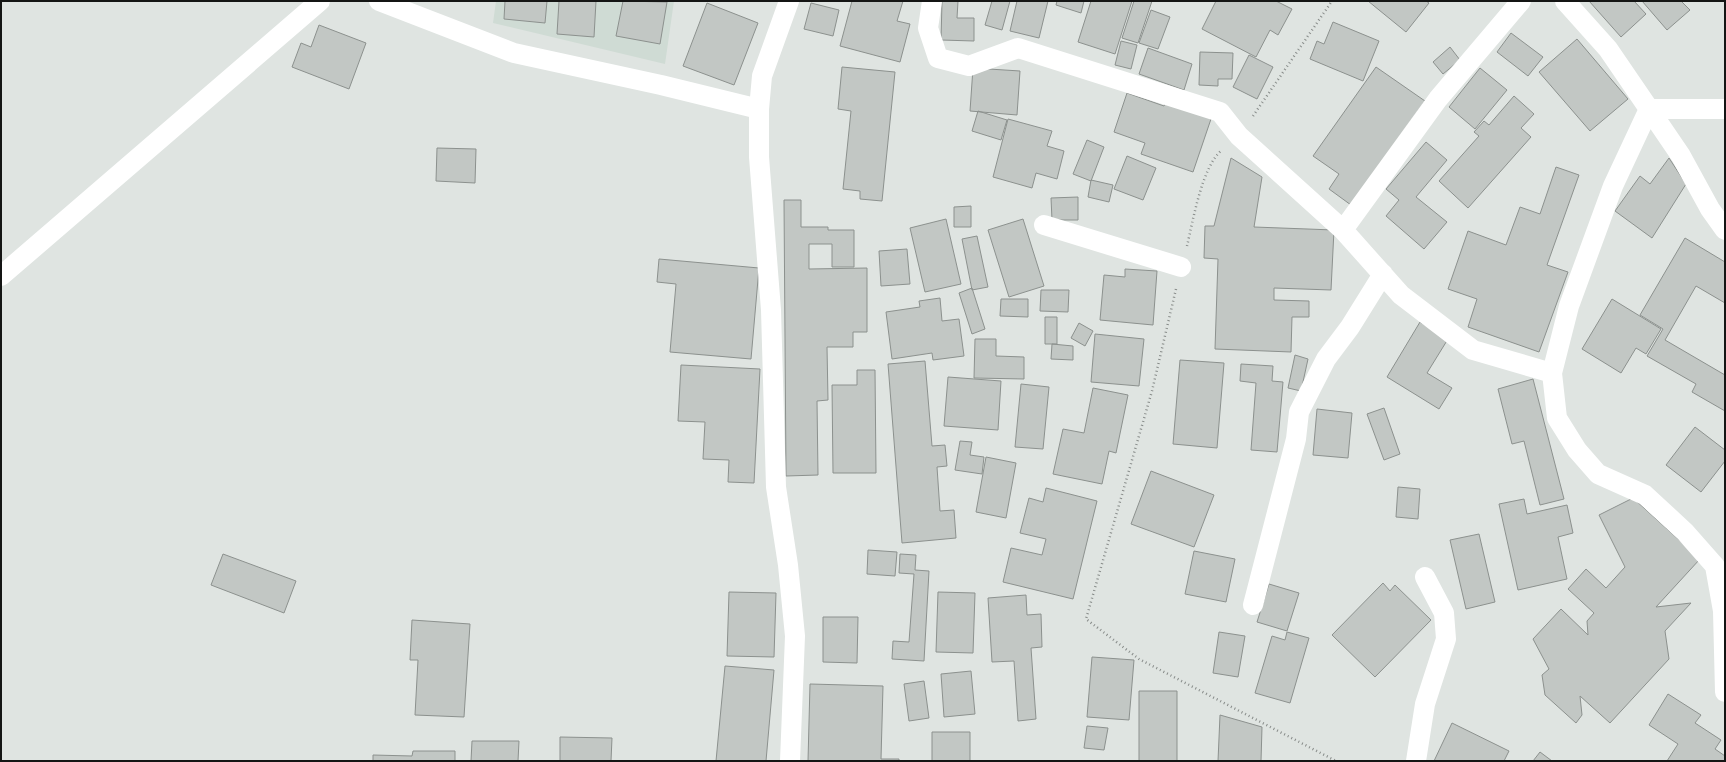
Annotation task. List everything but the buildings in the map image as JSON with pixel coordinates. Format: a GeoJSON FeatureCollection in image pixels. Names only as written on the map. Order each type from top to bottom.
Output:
{"type":"FeatureCollection","features":[{"type":"Feature","properties":{"kind":"street"},"geometry":{"type":"LineString","coordinates":[[1,276],[320,1]]}},
{"type":"Feature","properties":{"kind":"street"},"geometry":{"type":"LineString","coordinates":[[379,1],[514,53],[660,85],[758,109]]}},
{"type":"Feature","properties":{"kind":"street"},"geometry":{"type":"LineString","coordinates":[[789,1],[762,76],[758,109],[759,157],[771,310],[776,487],[788,565],[795,636],[790,761]]}},
{"type":"Feature","properties":{"kind":"street"},"geometry":{"type":"LineString","coordinates":[[932,1],[928,28],[938,58],[969,66],[1018,48],[1220,112],[1239,136],[1343,230],[1401,295],[1473,350],[1552,373]]}},
{"type":"Feature","properties":{"kind":"street"},"geometry":{"type":"LineString","coordinates":[[1343,230],[1438,99],[1521,1]]}},
{"type":"Feature","properties":{"kind":"street"},"geometry":{"type":"LineString","coordinates":[[1565,1],[1608,49],[1682,156],[1710,209],[1725,230]]}},
{"type":"Feature","properties":{"kind":"street"},"geometry":{"type":"LineString","coordinates":[[1649,109],[1725,109]]}},
{"type":"Feature","properties":{"kind":"street"},"geometry":{"type":"LineString","coordinates":[[1649,109],[1610,194],[1569,306],[1552,373],[1557,418],[1577,450],[1598,474],[1645,496],[1685,532],[1715,566],[1723,611],[1725,692]]}},
{"type":"Feature","properties":{"kind":"street"},"geometry":{"type":"LineString","coordinates":[[1044,226],[1182,267]]}},
{"type":"Feature","properties":{"kind":"street"},"geometry":{"type":"LineString","coordinates":[[1253,605],[1296,439],[1299,412],[1326,359],[1350,327],[1383,274]]}},
{"type":"Feature","properties":{"kind":"street"},"geometry":{"type":"LineString","coordinates":[[1416,761],[1425,704],[1446,639],[1444,613],[1424,577]]}},
{"type":"Feature","properties":{"kind":"path"},"geometry":{"type":"LineString","coordinates":[[1332,1],[1239,136],[1215,156],[1199,195],[1152,391],[1086,619],[1123,644],[1139,659],[1336,761]]}},
{"type":"Feature","properties":{"kind":"shaded area"},"geometry":{"type":"Polygon","coordinates":[[[496,1],[674,1],[665,64],[493,23],[496,1]]]}}]}
